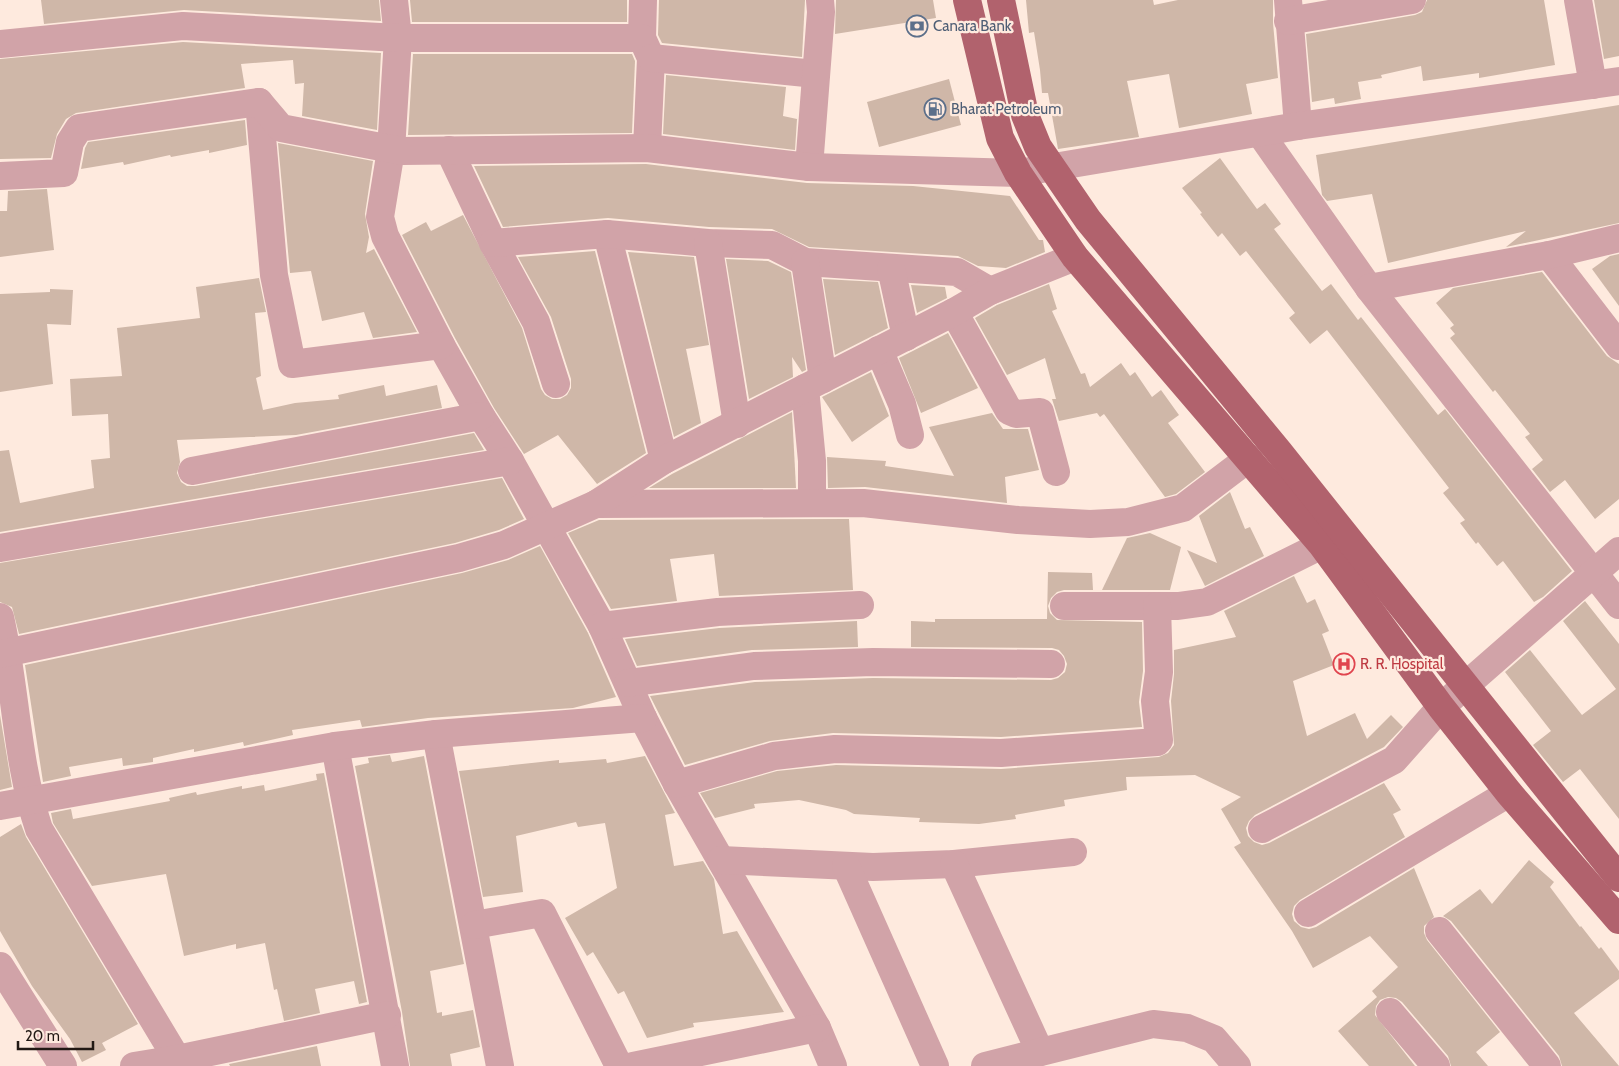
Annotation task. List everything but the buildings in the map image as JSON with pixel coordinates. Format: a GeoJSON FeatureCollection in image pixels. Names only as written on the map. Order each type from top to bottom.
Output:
{"type":"FeatureCollection","features":[{"type":"Feature","properties":{"kind":"main road"},"geometry":{"type":"LineString","coordinates":[[967,0],[1000,138],[1018,173],[1076,258],[1322,545],[1441,707],[1509,793],[1619,920]]}},
{"type":"Feature","properties":{"kind":"main road"},"geometry":{"type":"LineString","coordinates":[[1001,0],[1025,115],[1038,147],[1088,220],[1279,452],[1464,687],[1619,878]]}},
{"type":"Feature","properties":{"kind":"street"},"geometry":{"type":"LineString","coordinates":[[394,0],[398,38],[391,150],[380,217],[385,236],[481,416],[510,461],[602,626],[643,718],[677,784],[817,1028],[833,1066]]}},
{"type":"Feature","properties":{"kind":"street"},"geometry":{"type":"LineString","coordinates":[[643,0],[646,48],[647,148]]}},
{"type":"Feature","properties":{"kind":"street"},"geometry":{"type":"LineString","coordinates":[[809,167],[820,0]]}},
{"type":"Feature","properties":{"kind":"street"},"geometry":{"type":"LineString","coordinates":[[1298,126],[1288,11],[1412,0]]}},
{"type":"Feature","properties":{"kind":"street"},"geometry":{"type":"LineString","coordinates":[[259,102],[281,128],[391,150],[647,148],[809,167],[1018,173],[1298,126],[1606,83],[1578,0]]}},
{"type":"Feature","properties":{"kind":"street"},"geometry":{"type":"LineString","coordinates":[[0,44],[183,26],[398,38],[646,48],[816,74]]}},
{"type":"Feature","properties":{"kind":"street"},"geometry":{"type":"LineString","coordinates":[[0,176],[64,173],[70,142],[79,128],[259,102]]}},
{"type":"Feature","properties":{"kind":"street"},"geometry":{"type":"LineString","coordinates":[[259,102],[274,275],[292,364],[441,344]]}},
{"type":"Feature","properties":{"kind":"street"},"geometry":{"type":"LineString","coordinates":[[1260,133],[1370,288],[1619,605]]}},
{"type":"Feature","properties":{"kind":"street"},"geometry":{"type":"LineString","coordinates":[[449,150],[493,243],[536,322],[556,384]]}},
{"type":"Feature","properties":{"kind":"street"},"geometry":{"type":"LineString","coordinates":[[493,243],[607,234],[708,243],[772,245],[805,262],[957,272],[990,291]]}},
{"type":"Feature","properties":{"kind":"street"},"geometry":{"type":"LineString","coordinates":[[607,234],[664,460]]}},
{"type":"Feature","properties":{"kind":"street"},"geometry":{"type":"LineString","coordinates":[[1370,288],[1549,255],[1619,238]]}},
{"type":"Feature","properties":{"kind":"street"},"geometry":{"type":"LineString","coordinates":[[708,243],[737,424]]}},
{"type":"Feature","properties":{"kind":"street"},"geometry":{"type":"LineString","coordinates":[[1549,255],[1619,346]]}},
{"type":"Feature","properties":{"kind":"street"},"geometry":{"type":"LineString","coordinates":[[4,653],[459,558],[504,545],[596,504],[664,460],[906,337],[990,291],[1076,258]]}},
{"type":"Feature","properties":{"kind":"street"},"geometry":{"type":"LineString","coordinates":[[805,262],[814,384],[812,504]]}},
{"type":"Feature","properties":{"kind":"street"},"geometry":{"type":"LineString","coordinates":[[891,268],[906,337]]}},
{"type":"Feature","properties":{"kind":"street"},"geometry":{"type":"LineString","coordinates":[[954,312],[1009,411],[1016,414],[1040,412],[1056,472]]}},
{"type":"Feature","properties":{"kind":"street"},"geometry":{"type":"LineString","coordinates":[[878,350],[902,404],[910,435]]}},
{"type":"Feature","properties":{"kind":"street"},"geometry":{"type":"LineString","coordinates":[[192,471],[481,416]]}},
{"type":"Feature","properties":{"kind":"street"},"geometry":{"type":"LineString","coordinates":[[596,504],[864,504],[1018,520],[1090,524],[1128,522],[1183,508],[1249,458]]}},
{"type":"Feature","properties":{"kind":"street"},"geometry":{"type":"LineString","coordinates":[[0,548],[510,461]]}},
{"type":"Feature","properties":{"kind":"street"},"geometry":{"type":"LineString","coordinates":[[1064,606],[1193,605],[1220,597],[1322,545]]}},
{"type":"Feature","properties":{"kind":"street"},"geometry":{"type":"LineString","coordinates":[[1262,829],[1394,760],[1441,707],[1619,551]]}},
{"type":"Feature","properties":{"kind":"street"},"geometry":{"type":"LineString","coordinates":[[602,626],[718,612],[860,605]]}},
{"type":"Feature","properties":{"kind":"street"},"geometry":{"type":"LineString","coordinates":[[677,784],[774,756],[835,749],[1001,753],[1157,742],[1159,740],[1155,701],[1159,650],[1157,606]]}},
{"type":"Feature","properties":{"kind":"street"},"geometry":{"type":"LineString","coordinates":[[0,618],[4,653],[29,800],[39,829],[177,1059]]}},
{"type":"Feature","properties":{"kind":"street"},"geometry":{"type":"LineString","coordinates":[[628,683],[764,666],[873,662],[1051,664]]}},
{"type":"Feature","properties":{"kind":"street"},"geometry":{"type":"LineString","coordinates":[[0,806],[335,746],[436,734],[643,718]]}},
{"type":"Feature","properties":{"kind":"street"},"geometry":{"type":"LineString","coordinates":[[436,734],[500,1066]]}},
{"type":"Feature","properties":{"kind":"street"},"geometry":{"type":"LineString","coordinates":[[335,746],[387,1015],[395,1066]]}},
{"type":"Feature","properties":{"kind":"street"},"geometry":{"type":"LineString","coordinates":[[1308,913],[1509,793]]}},
{"type":"Feature","properties":{"kind":"street"},"geometry":{"type":"LineString","coordinates":[[721,860],[846,866],[954,864],[1073,852]]}},
{"type":"Feature","properties":{"kind":"street"},"geometry":{"type":"LineString","coordinates":[[954,864],[1040,1052]]}},
{"type":"Feature","properties":{"kind":"street"},"geometry":{"type":"LineString","coordinates":[[846,866],[935,1066]]}},
{"type":"Feature","properties":{"kind":"street"},"geometry":{"type":"LineString","coordinates":[[474,925],[542,913],[619,1066]]}},
{"type":"Feature","properties":{"kind":"street"},"geometry":{"type":"LineString","coordinates":[[1439,931],[1547,1066]]}},
{"type":"Feature","properties":{"kind":"street"},"geometry":{"type":"LineString","coordinates":[[0,966],[63,1066]]}},
{"type":"Feature","properties":{"kind":"street"},"geometry":{"type":"LineString","coordinates":[[1390,1012],[1436,1066]]}},
{"type":"Feature","properties":{"kind":"street"},"geometry":{"type":"LineString","coordinates":[[134,1066],[177,1059],[225,1058],[387,1015]]}},
{"type":"Feature","properties":{"kind":"street"},"geometry":{"type":"LineString","coordinates":[[985,1066],[1154,1024],[1187,1028],[1214,1038],[1237,1066]]}},
{"type":"Feature","properties":{"kind":"street"},"geometry":{"type":"LineString","coordinates":[[633,1066],[817,1028]]}},
{"type":"Feature","properties":{"kind":"place","name":"Canara Bank"},"geometry":{"type":"Point","coordinates":[917,26]}},
{"type":"Feature","properties":{"kind":"place","name":"Bharat Petroleum"},"geometry":{"type":"Point","coordinates":[935,109]}},
{"type":"Feature","properties":{"kind":"place","name":"R. R. Hospital"},"geometry":{"type":"Point","coordinates":[1344,664]}}]}
